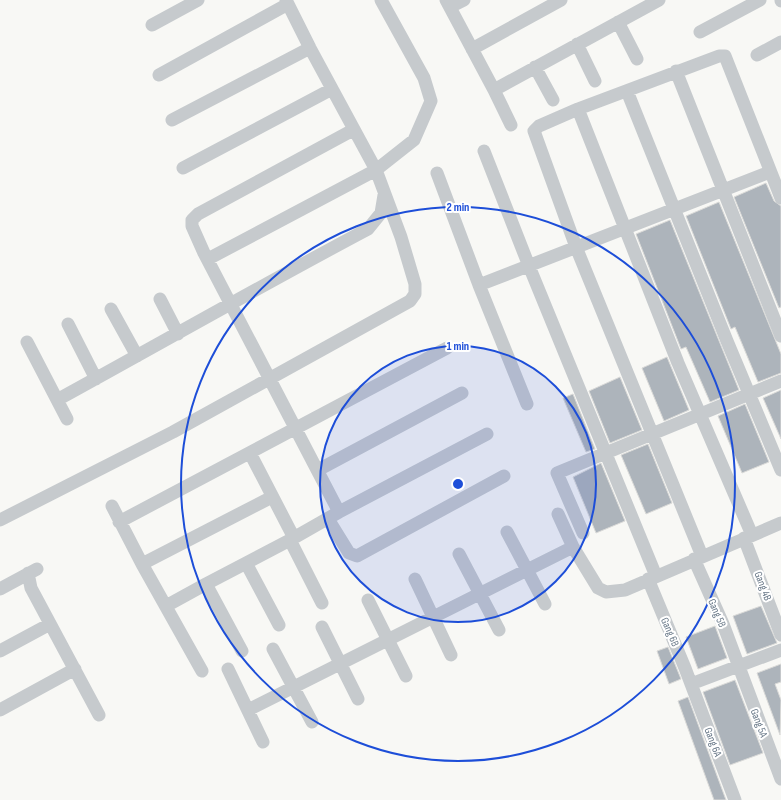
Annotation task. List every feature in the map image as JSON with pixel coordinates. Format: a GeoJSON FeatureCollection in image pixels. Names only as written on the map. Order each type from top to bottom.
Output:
{"type":"FeatureCollection","features":[{"type":"Feature","properties":{"kind":"street"},"geometry":{"type":"LineString","coordinates":[[152,25],[198,0]]}},
{"type":"Feature","properties":{"kind":"street"},"geometry":{"type":"LineString","coordinates":[[208,259],[376,170],[414,140],[431,101],[424,78],[381,0]]}},
{"type":"Feature","properties":{"kind":"street"},"geometry":{"type":"LineString","coordinates":[[464,0],[448,4],[511,125]]}},
{"type":"Feature","properties":{"kind":"street"},"geometry":{"type":"LineString","coordinates":[[472,49],[560,0]]}},
{"type":"Feature","properties":{"kind":"street"},"geometry":{"type":"LineString","coordinates":[[494,90],[618,22],[639,5],[659,0]]}},
{"type":"Feature","properties":{"kind":"street"},"geometry":{"type":"LineString","coordinates":[[700,32],[760,0]]}},
{"type":"Feature","properties":{"kind":"street"},"geometry":{"type":"LineString","coordinates":[[0,520],[173,432],[410,301],[416,294],[415,284],[401,237],[376,170],[353,130],[287,2],[159,74]]}},
{"type":"Feature","properties":{"kind":"street"},"geometry":{"type":"LineString","coordinates":[[618,22],[636,58]]}},
{"type":"Feature","properties":{"kind":"street"},"geometry":{"type":"LineString","coordinates":[[757,55],[781,42]]}},
{"type":"Feature","properties":{"kind":"street"},"geometry":{"type":"LineString","coordinates":[[577,44],[595,81]]}},
{"type":"Feature","properties":{"kind":"street"},"geometry":{"type":"LineString","coordinates":[[172,120],[310,48]]}},
{"type":"Feature","properties":{"kind":"street"},"geometry":{"type":"LineString","coordinates":[[578,109],[676,71],[719,56],[724,56],[781,198]]}},
{"type":"Feature","properties":{"kind":"street"},"geometry":{"type":"LineString","coordinates":[[535,67],[553,100]]}},
{"type":"Feature","properties":{"kind":"street"},"geometry":{"type":"LineString","coordinates":[[676,71],[781,336]]}},
{"type":"Feature","properties":{"kind":"street"},"geometry":{"type":"LineString","coordinates":[[183,168],[332,89]]}},
{"type":"Feature","properties":{"kind":"street"},"geometry":{"type":"LineString","coordinates":[[627,91],[727,342],[781,470]]}},
{"type":"Feature","properties":{"kind":"street","name":"Gang 4B"},"geometry":{"type":"LineString","coordinates":[[578,109],[748,537],[781,635]]}},
{"type":"Feature","properties":{"kind":"street","name":"Gang 5B"},"geometry":{"type":"LineString","coordinates":[[578,109],[539,126],[534,131],[576,247],[627,375],[653,433],[738,667]]}},
{"type":"Feature","properties":{"kind":"street"},"geometry":{"type":"LineString","coordinates":[[353,130],[198,214],[192,220],[192,226],[269,379],[318,470],[349,553],[357,556],[504,476]]}},
{"type":"Feature","properties":{"kind":"street","name":"Gang 6B"},"geometry":{"type":"LineString","coordinates":[[484,151],[605,453],[691,684]]}},
{"type":"Feature","properties":{"kind":"street"},"geometry":{"type":"LineString","coordinates":[[479,285],[770,172]]}},
{"type":"Feature","properties":{"kind":"street"},"geometry":{"type":"LineString","coordinates":[[437,173],[479,285],[527,404]]}},
{"type":"Feature","properties":{"kind":"street"},"geometry":{"type":"LineString","coordinates":[[57,400],[178,334],[230,303],[368,229],[381,213],[384,193]]}},
{"type":"Feature","properties":{"kind":"street"},"geometry":{"type":"LineString","coordinates":[[160,299],[178,334]]}},
{"type":"Feature","properties":{"kind":"street"},"geometry":{"type":"LineString","coordinates":[[111,310],[137,356]]}},
{"type":"Feature","properties":{"kind":"street"},"geometry":{"type":"LineString","coordinates":[[68,324],[96,379]]}},
{"type":"Feature","properties":{"kind":"street"},"geometry":{"type":"LineString","coordinates":[[27,342],[67,418]]}},
{"type":"Feature","properties":{"kind":"street"},"geometry":{"type":"LineString","coordinates":[[119,522],[447,348]]}},
{"type":"Feature","properties":{"kind":"street"},"geometry":{"type":"LineString","coordinates":[[583,533],[557,474],[781,381]]}},
{"type":"Feature","properties":{"kind":"street"},"geometry":{"type":"LineString","coordinates":[[318,470],[462,393]]}},
{"type":"Feature","properties":{"kind":"street"},"geometry":{"type":"LineString","coordinates":[[166,606],[487,434]]}},
{"type":"Feature","properties":{"kind":"street"},"geometry":{"type":"LineString","coordinates":[[250,453],[322,603]]}},
{"type":"Feature","properties":{"kind":"street"},"geometry":{"type":"LineString","coordinates":[[142,564],[272,497]]}},
{"type":"Feature","properties":{"kind":"street"},"geometry":{"type":"LineString","coordinates":[[112,506],[119,522],[202,671]]}},
{"type":"Feature","properties":{"kind":"street"},"geometry":{"type":"LineString","coordinates":[[558,514],[573,547],[598,588],[606,592],[625,590],[781,524]]}},
{"type":"Feature","properties":{"kind":"street"},"geometry":{"type":"LineString","coordinates":[[507,532],[545,604]]}},
{"type":"Feature","properties":{"kind":"street"},"geometry":{"type":"LineString","coordinates":[[248,710],[339,663],[434,618],[573,547]]}},
{"type":"Feature","properties":{"kind":"street"},"geometry":{"type":"LineString","coordinates":[[460,554],[499,630]]}},
{"type":"Feature","properties":{"kind":"street"},"geometry":{"type":"LineString","coordinates":[[246,563],[279,625]]}},
{"type":"Feature","properties":{"kind":"street"},"geometry":{"type":"LineString","coordinates":[[0,589],[33,571],[31,588],[99,715]]}},
{"type":"Feature","properties":{"kind":"street"},"geometry":{"type":"LineString","coordinates":[[415,579],[451,655]]}},
{"type":"Feature","properties":{"kind":"street"},"geometry":{"type":"LineString","coordinates":[[206,584],[242,651]]}},
{"type":"Feature","properties":{"kind":"street"},"geometry":{"type":"LineString","coordinates":[[368,600],[387,641],[406,676]]}},
{"type":"Feature","properties":{"kind":"street"},"geometry":{"type":"LineString","coordinates":[[0,650],[50,624]]}},
{"type":"Feature","properties":{"kind":"street"},"geometry":{"type":"LineString","coordinates":[[322,627],[358,699]]}},
{"type":"Feature","properties":{"kind":"street"},"geometry":{"type":"LineString","coordinates":[[273,648],[312,722]]}},
{"type":"Feature","properties":{"kind":"street"},"geometry":{"type":"LineString","coordinates":[[691,684],[781,650]]}},
{"type":"Feature","properties":{"kind":"street","name":"Gang 5A"},"geometry":{"type":"LineString","coordinates":[[738,667],[781,779]]}},
{"type":"Feature","properties":{"kind":"street"},"geometry":{"type":"LineString","coordinates":[[0,710],[75,669]]}},
{"type":"Feature","properties":{"kind":"street"},"geometry":{"type":"LineString","coordinates":[[228,669],[263,742]]}},
{"type":"Feature","properties":{"kind":"street","name":"Gang 6A"},"geometry":{"type":"LineString","coordinates":[[691,684],[735,800]]}},
{"type":"Feature","properties":{"kind":"building"},"geometry":{"type":"Polygon","coordinates":[[[766,183],[774,201],[781,206],[781,307],[779,308],[734,197],[766,183]]]}},
{"type":"Feature","properties":{"kind":"building"},"geometry":{"type":"Polygon","coordinates":[[[719,202],[781,354],[781,373],[758,382],[735,327],[731,329],[686,216],[719,202]]]}},
{"type":"Feature","properties":{"kind":"building"},"geometry":{"type":"Polygon","coordinates":[[[670,220],[739,390],[710,402],[686,347],[681,349],[636,234],[670,220]]]}},
{"type":"Feature","properties":{"kind":"building"},"geometry":{"type":"Polygon","coordinates":[[[667,357],[689,410],[664,421],[642,368],[667,357]]]}},
{"type":"Feature","properties":{"kind":"building"},"geometry":{"type":"Polygon","coordinates":[[[620,377],[642,430],[610,443],[589,391],[620,377]]]}},
{"type":"Feature","properties":{"kind":"building"},"geometry":{"type":"Polygon","coordinates":[[[781,390],[781,439],[763,398],[781,390]]]}},
{"type":"Feature","properties":{"kind":"building"},"geometry":{"type":"Polygon","coordinates":[[[573,394],[595,449],[586,452],[563,398],[573,394]]]}},
{"type":"Feature","properties":{"kind":"building"},"geometry":{"type":"Polygon","coordinates":[[[745,404],[769,462],[742,473],[718,416],[745,404]]]}},
{"type":"Feature","properties":{"kind":"building"},"geometry":{"type":"Polygon","coordinates":[[[648,444],[672,503],[646,514],[621,455],[648,444]]]}},
{"type":"Feature","properties":{"kind":"building"},"geometry":{"type":"Polygon","coordinates":[[[601,463],[625,521],[596,533],[573,477],[601,463]]]}},
{"type":"Feature","properties":{"kind":"building"},"geometry":{"type":"Polygon","coordinates":[[[761,606],[777,643],[747,654],[733,616],[761,606]]]}},
{"type":"Feature","properties":{"kind":"building"},"geometry":{"type":"Polygon","coordinates":[[[715,626],[727,658],[698,669],[686,637],[715,626]]]}},
{"type":"Feature","properties":{"kind":"building"},"geometry":{"type":"Polygon","coordinates":[[[668,647],[681,679],[669,684],[657,651],[668,647]]]}},
{"type":"Feature","properties":{"kind":"building"},"geometry":{"type":"Polygon","coordinates":[[[781,664],[781,682],[775,684],[781,700],[780,735],[757,673],[781,664]]]}},
{"type":"Feature","properties":{"kind":"building"},"geometry":{"type":"Polygon","coordinates":[[[735,680],[763,753],[730,765],[703,692],[735,680]]]}},
{"type":"Feature","properties":{"kind":"building"},"geometry":{"type":"Polygon","coordinates":[[[688,697],[726,800],[714,800],[678,701],[688,697]]]}}]}
